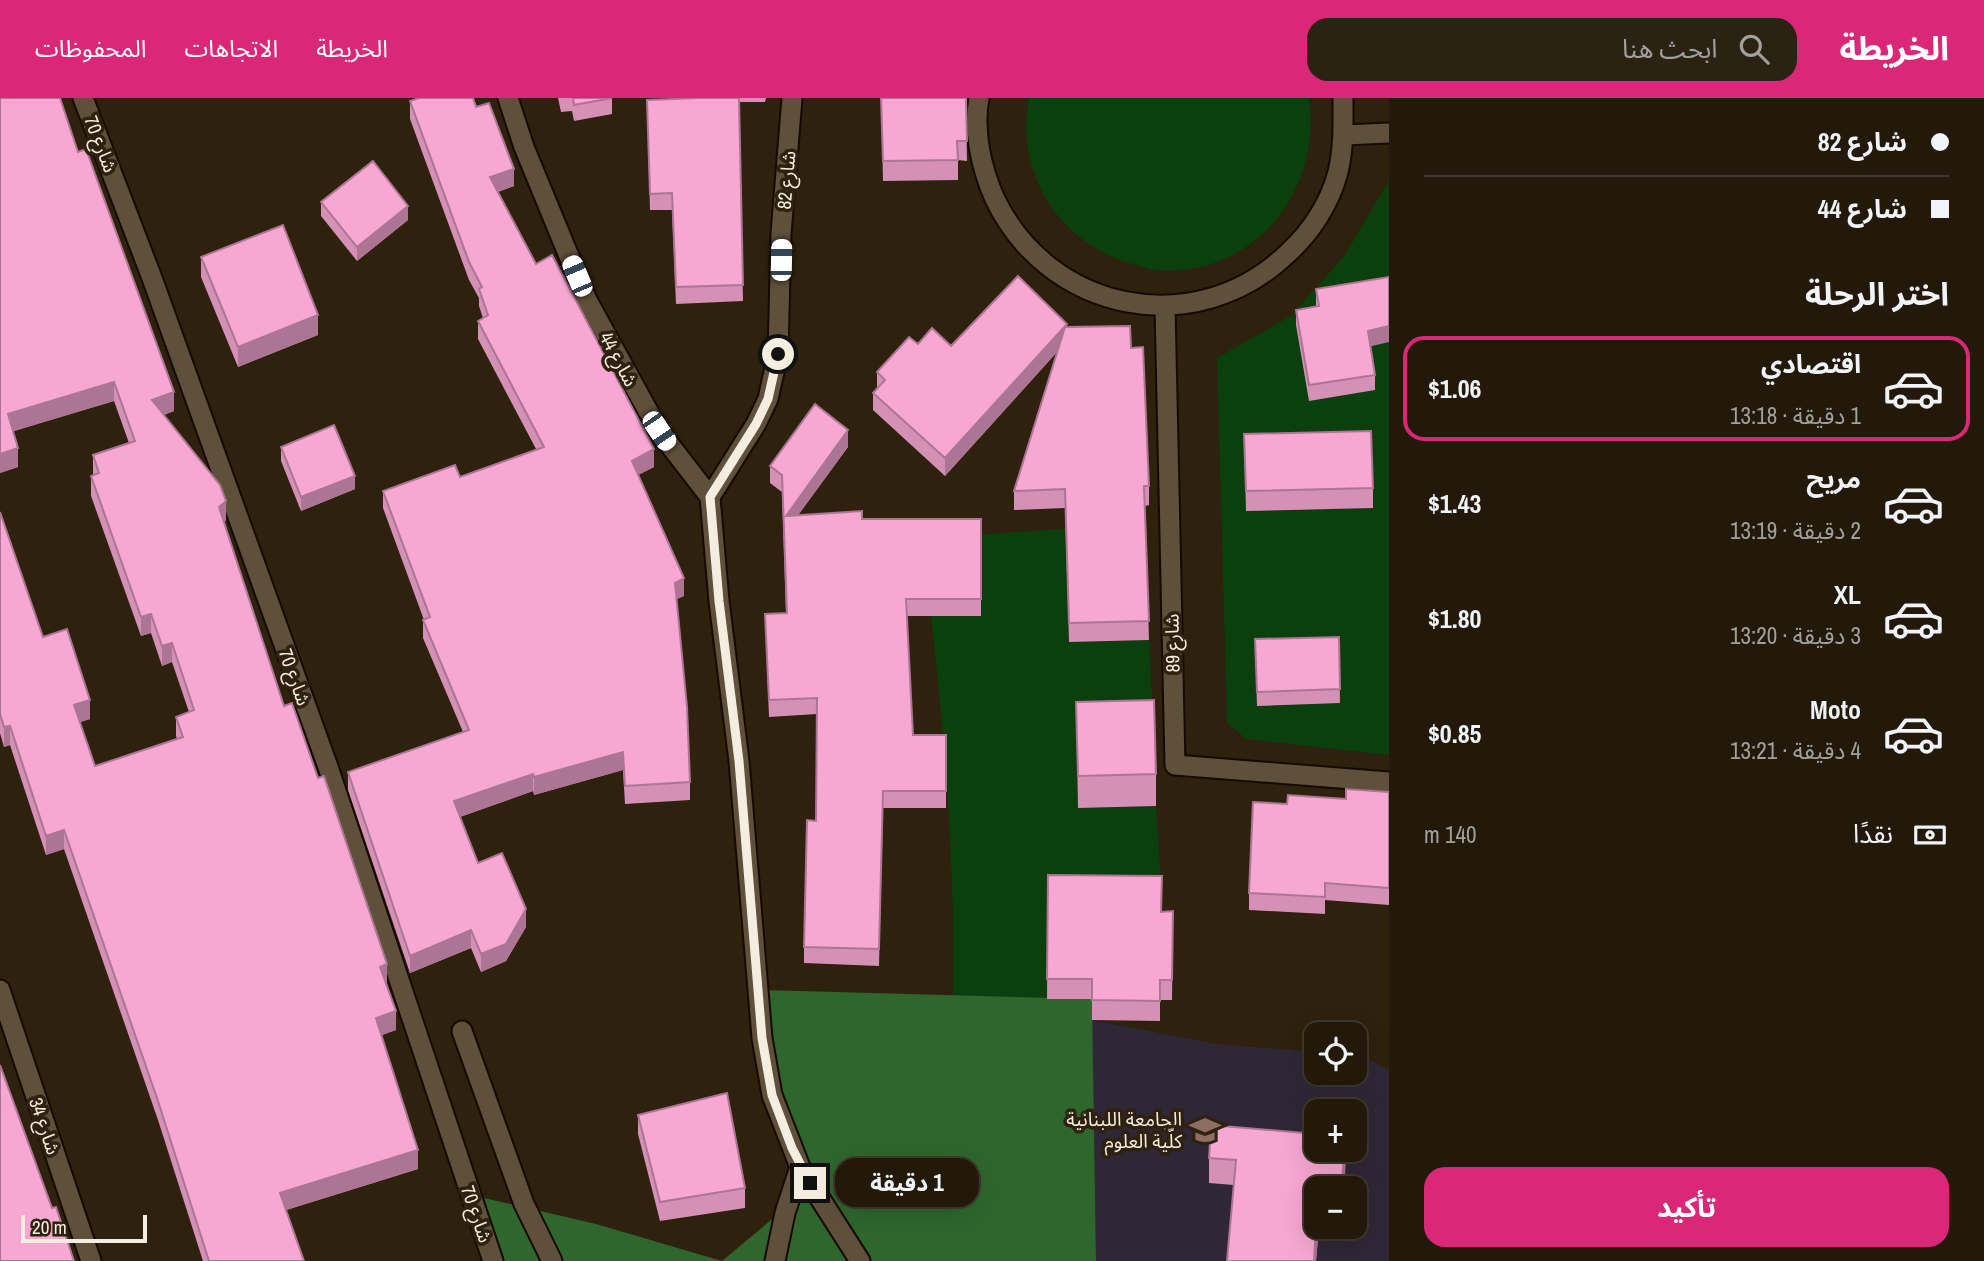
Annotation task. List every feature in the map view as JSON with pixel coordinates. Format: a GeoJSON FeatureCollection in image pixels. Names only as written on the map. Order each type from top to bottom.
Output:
{"type":"FeatureCollection","features":[{"type":"Feature","properties":{"kind":"street","name":"شارع 70"},"geometry":{"type":"LineString","coordinates":[[83,98],[152,278],[328,766],[493,1261]]}},
{"type":"Feature","properties":{"kind":"street","name":"شارع 44"},"geometry":{"type":"LineString","coordinates":[[508,98],[524,147],[587,300],[659,431],[710,497]]}},
{"type":"Feature","properties":{"kind":"street","name":"شارع 82"},"geometry":{"type":"LineString","coordinates":[[710,497],[756,424],[768,399],[778,354],[781,234],[792,98]]}},
{"type":"Feature","properties":{"kind":"street"},"geometry":{"type":"LineString","coordinates":[[979,98],[978,142],[987,180],[1003,215],[1026,247],[1055,272],[1089,291],[1126,303],[1165,306],[1203,301],[1240,289],[1282,259],[1301,241],[1322,210],[1337,174],[1344,135],[1343,98]]}},
{"type":"Feature","properties":{"kind":"street"},"geometry":{"type":"LineString","coordinates":[[1344,135],[1389,133]]}},
{"type":"Feature","properties":{"kind":"street","name":"شارع 89"},"geometry":{"type":"LineString","coordinates":[[1165,306],[1175,765],[1389,782]]}},
{"type":"Feature","properties":{"kind":"street"},"geometry":{"type":"LineString","coordinates":[[710,497],[719,601],[739,761],[762,1038],[772,1095],[800,1167],[860,1261]]}},
{"type":"Feature","properties":{"kind":"street","name":"شارع 34"},"geometry":{"type":"LineString","coordinates":[[0,990],[91,1261]]}},
{"type":"Feature","properties":{"kind":"street"},"geometry":{"type":"LineString","coordinates":[[463,1031],[524,1205],[552,1261]]}},
{"type":"Feature","properties":{"kind":"street"},"geometry":{"type":"LineString","coordinates":[[775,1261],[785,1213],[800,1167]]}},
{"type":"Feature","properties":{"kind":"shaded area","name":"الجامعة اللبنانية كلّية العلوم"},"geometry":{"type":"Polygon","coordinates":[[[1092,1020],[1216,1044],[1304,1051],[1304,1085],[1367,1085],[1367,1058],[1389,1070],[1389,1261],[1096,1261],[1092,1020]]]}},
{"type":"Feature","properties":{"kind":"green space"},"geometry":{"type":"Polygon","coordinates":[[[1029,98],[1309,98],[1310,132],[1305,165],[1292,196],[1274,222],[1250,244],[1222,260],[1190,269],[1149,269],[1103,253],[1062,221],[1047,200],[1036,177],[1029,152],[1026,125],[1029,98]]]}},
{"type":"Feature","properties":{"kind":"green space"},"geometry":{"type":"Polygon","coordinates":[[[1389,180],[1389,755],[1246,739],[1227,723],[1217,358],[1292,315],[1345,255],[1389,180]]]}},
{"type":"Feature","properties":{"kind":"green space"},"geometry":{"type":"Polygon","coordinates":[[[1065,529],[1069,642],[1149,640],[1154,732],[1076,734],[1078,808],[1156,806],[1162,896],[1048,895],[1047,999],[953,995],[948,805],[931,616],[980,616],[969,535],[1065,529]]]}},
{"type":"Feature","properties":{"kind":"green space"},"geometry":{"type":"Polygon","coordinates":[[[760,990],[1092,999],[1096,1261],[722,1261],[801,1195],[760,990]]]}},
{"type":"Feature","properties":{"kind":"green space"},"geometry":{"type":"Polygon","coordinates":[[[471,1195],[596,1224],[722,1261],[497,1261],[471,1195]]]}},
{"type":"Feature","properties":{"kind":"building"},"geometry":{"type":"Polygon","coordinates":[[[0,98],[60,98],[78,152],[86,149],[174,392],[152,400],[220,485],[226,501],[219,507],[284,706],[292,703],[318,778],[324,776],[387,964],[380,967],[396,1011],[376,1018],[418,1150],[280,1193],[304,1261],[209,1261],[158,1101],[64,830],[46,836],[10,726],[4,727],[0,714],[0,512],[43,637],[67,629],[90,700],[74,705],[95,766],[183,737],[176,717],[194,710],[172,643],[162,646],[151,614],[141,617],[91,476],[99,473],[93,455],[135,441],[114,382],[8,414],[18,448],[0,454],[0,98]]]}},
{"type":"Feature","properties":{"kind":"building"},"geometry":{"type":"Polygon","coordinates":[[[419,98],[473,98],[476,107],[489,103],[514,169],[490,177],[536,264],[552,255],[654,449],[632,461],[684,578],[675,583],[687,707],[690,782],[625,786],[623,752],[534,777],[533,774],[454,801],[478,863],[502,853],[526,909],[506,944],[481,954],[471,930],[410,956],[348,772],[469,730],[423,620],[430,617],[383,491],[455,465],[460,477],[544,447],[478,321],[488,315],[479,289],[482,287],[469,262],[410,101],[419,98]]]}},
{"type":"Feature","properties":{"kind":"building"},"geometry":{"type":"Polygon","coordinates":[[[573,98],[612,98],[574,105],[573,98]]]}},
{"type":"Feature","properties":{"kind":"building"},"geometry":{"type":"Polygon","coordinates":[[[739,98],[743,285],[676,287],[672,193],[650,194],[647,100],[739,98]]]}},
{"type":"Feature","properties":{"kind":"building"},"geometry":{"type":"Polygon","coordinates":[[[881,98],[966,98],[967,141],[957,141],[958,160],[883,161],[881,98]]]}},
{"type":"Feature","properties":{"kind":"building"},"geometry":{"type":"Polygon","coordinates":[[[373,161],[408,206],[357,247],[321,202],[373,161]]]}},
{"type":"Feature","properties":{"kind":"building"},"geometry":{"type":"Polygon","coordinates":[[[283,225],[318,315],[238,347],[201,257],[283,225]]]}},
{"type":"Feature","properties":{"kind":"building"},"geometry":{"type":"Polygon","coordinates":[[[1018,276],[1067,324],[945,458],[873,393],[885,380],[877,372],[909,337],[918,344],[932,328],[951,346],[1018,276]]]}},
{"type":"Feature","properties":{"kind":"building"},"geometry":{"type":"Polygon","coordinates":[[[1389,277],[1389,326],[1368,331],[1375,375],[1309,385],[1296,310],[1319,306],[1316,289],[1389,277]]]}},
{"type":"Feature","properties":{"kind":"building"},"geometry":{"type":"Polygon","coordinates":[[[1130,326],[1131,348],[1143,347],[1149,486],[1144,486],[1149,621],[1069,623],[1065,489],[1014,491],[1065,327],[1130,326]]]}},
{"type":"Feature","properties":{"kind":"building"},"geometry":{"type":"Polygon","coordinates":[[[815,404],[848,430],[786,516],[862,511],[862,519],[981,519],[981,599],[906,599],[913,735],[946,735],[946,791],[883,791],[879,949],[804,947],[807,820],[816,821],[817,698],[769,700],[765,614],[787,613],[782,475],[770,466],[815,404]]]}},
{"type":"Feature","properties":{"kind":"building"},"geometry":{"type":"Polygon","coordinates":[[[334,425],[355,476],[301,497],[281,447],[334,425]]]}},
{"type":"Feature","properties":{"kind":"building"},"geometry":{"type":"Polygon","coordinates":[[[1371,431],[1373,488],[1246,491],[1244,434],[1371,431]]]}},
{"type":"Feature","properties":{"kind":"building"},"geometry":{"type":"Polygon","coordinates":[[[1339,637],[1340,689],[1257,692],[1255,639],[1339,637]]]}},
{"type":"Feature","properties":{"kind":"building"},"geometry":{"type":"Polygon","coordinates":[[[1154,700],[1156,774],[1078,776],[1076,702],[1154,700]]]}},
{"type":"Feature","properties":{"kind":"building"},"geometry":{"type":"Polygon","coordinates":[[[1346,789],[1389,792],[1389,888],[1325,883],[1325,897],[1249,893],[1253,802],[1287,804],[1288,795],[1346,799],[1346,789]]]}},
{"type":"Feature","properties":{"kind":"building"},"geometry":{"type":"Polygon","coordinates":[[[1048,875],[1162,876],[1161,912],[1173,911],[1172,980],[1160,980],[1160,1001],[1092,1000],[1092,979],[1047,979],[1048,875]]]}},
{"type":"Feature","properties":{"kind":"building"},"geometry":{"type":"Polygon","coordinates":[[[0,1065],[52,1208],[56,1207],[74,1261],[0,1261],[0,1065]]]}},
{"type":"Feature","properties":{"kind":"building"},"geometry":{"type":"Polygon","coordinates":[[[727,1093],[745,1188],[660,1202],[638,1115],[727,1093]]]}},
{"type":"Feature","properties":{"kind":"building"},"geometry":{"type":"Polygon","coordinates":[[[1211,1125],[1304,1133],[1304,1162],[1344,1162],[1342,1176],[1304,1176],[1304,1239],[1315,1239],[1314,1261],[1227,1261],[1236,1160],[1209,1158],[1211,1125]]]}},
{"type":"Feature","properties":{"kind":"place","name":"الجامعة اللبنانية كلّية العلوم"},"geometry":{"type":"Point","coordinates":[1205,1130]}},
{"type":"Feature","properties":{"kind":"route"},"geometry":{"type":"LineString","coordinates":[[778,354],[768,399],[756,424],[710,497],[758,957],[762,1038],[772,1095],[800,1167],[810,1183]]}}]}
